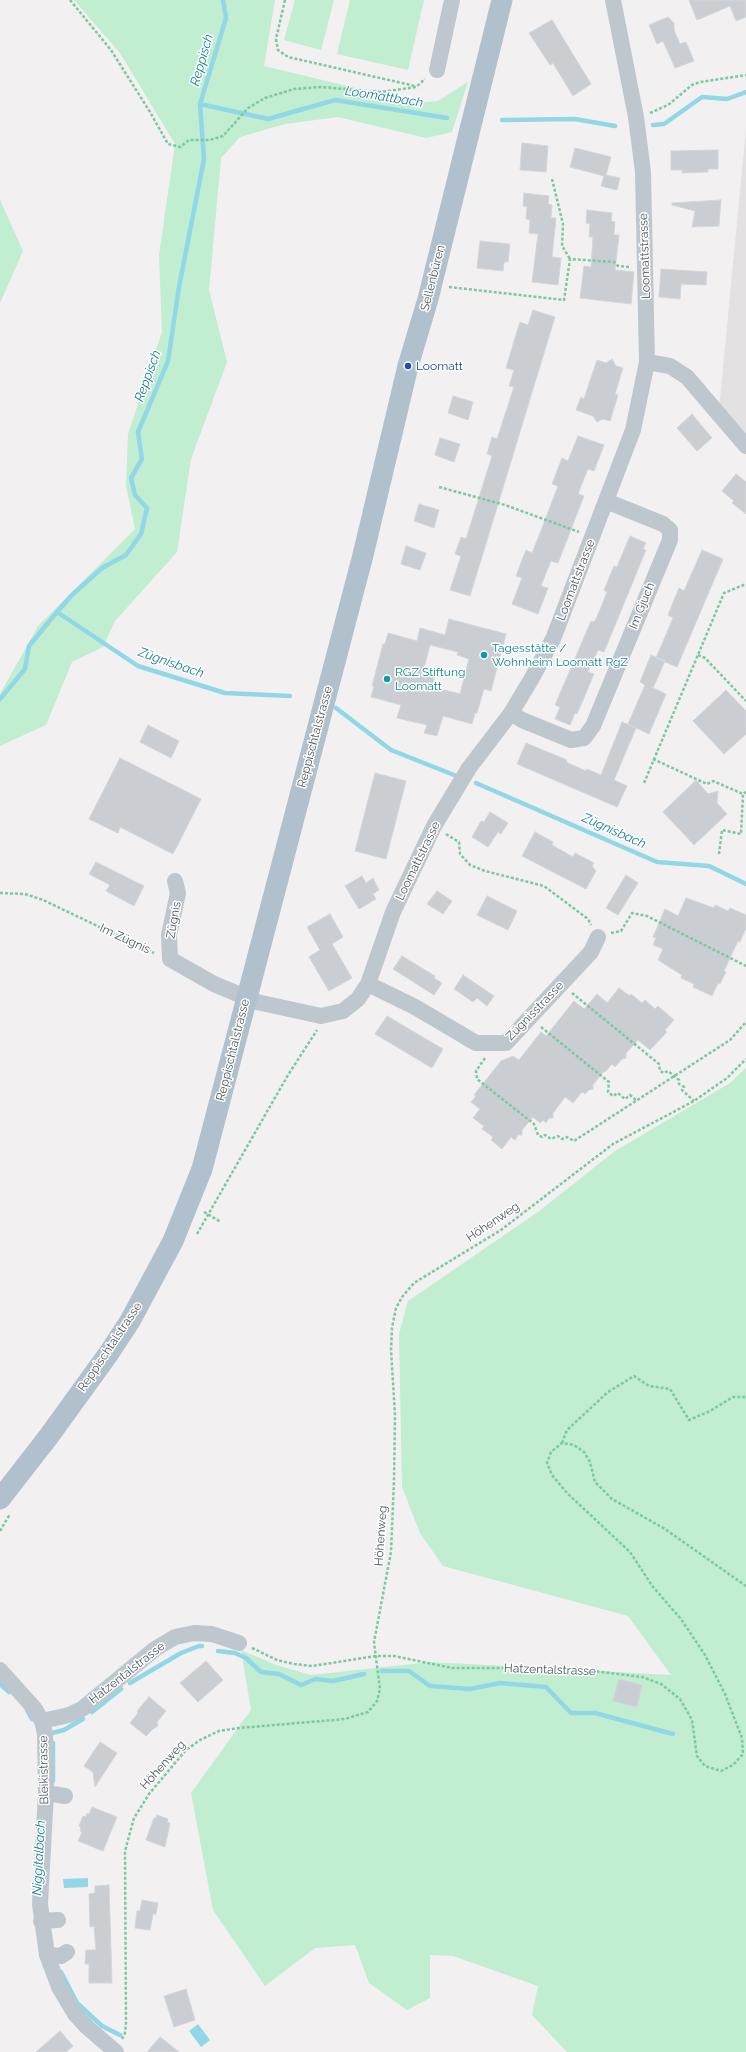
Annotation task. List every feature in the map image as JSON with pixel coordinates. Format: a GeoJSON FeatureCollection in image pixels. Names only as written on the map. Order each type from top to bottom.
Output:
{"type":"FeatureCollection","features":[{"type":"Feature","properties":{"kind":"main road","name":"Sellenbüren"},"geometry":{"type":"LineString","coordinates":[[362,555],[408,366],[428,299],[502,0]]}},
{"type":"Feature","properties":{"kind":"main road","name":"Reppischtalstrasse"},"geometry":{"type":"LineString","coordinates":[[0,1499],[49,1436],[109,1353],[147,1290],[173,1241],[202,1169],[362,555]]}},
{"type":"Feature","properties":{"kind":"street"},"geometry":{"type":"LineString","coordinates":[[437,70],[452,0]]}},
{"type":"Feature","properties":{"kind":"street","name":"Loomattstrasse"},"geometry":{"type":"LineString","coordinates":[[246,998],[299,1013],[321,1016],[343,1011],[358,999],[368,984],[393,912],[434,826],[469,768],[511,713],[532,678],[552,639],[593,538],[633,430],[648,362],[643,172],[636,117],[613,0]]}},
{"type":"Feature","properties":{"kind":"street"},"geometry":{"type":"LineString","coordinates":[[648,362],[670,366],[687,377],[746,446]]}},
{"type":"Feature","properties":{"kind":"street","name":"Im Gjuch"},"geometry":{"type":"LineString","coordinates":[[511,713],[522,720],[571,740],[584,738],[593,726],[670,540],[670,530],[663,524],[606,501]]}},
{"type":"Feature","properties":{"kind":"street","name":"Zügnis"},"geometry":{"type":"LineString","coordinates":[[170,959],[169,935],[178,893],[175,881]]}},
{"type":"Feature","properties":{"kind":"street","name":"Zügnisstrasse"},"geometry":{"type":"LineString","coordinates":[[368,984],[415,1007],[476,1043],[506,1043],[591,952],[598,937]]}},
{"type":"Feature","properties":{"kind":"street"},"geometry":{"type":"LineString","coordinates":[[170,959],[214,984],[246,998]]}},
{"type":"Feature","properties":{"kind":"street","name":"Hatzentalstrasse"},"geometry":{"type":"LineString","coordinates":[[42,1721],[69,1715],[82,1709],[155,1649],[175,1638],[194,1633],[212,1634],[239,1642]]}},
{"type":"Feature","properties":{"kind":"street","name":"Bleikistrasse"},"geometry":{"type":"LineString","coordinates":[[0,1670],[35,1709],[42,1721],[46,1764],[46,1793],[40,1904],[41,1921],[47,1955],[59,1987],[75,2014],[87,2027],[116,2052]]}},
{"type":"Feature","properties":{"kind":"street"},"geometry":{"type":"LineString","coordinates":[[46,1793],[65,1796]]}},
{"type":"Feature","properties":{"kind":"street"},"geometry":{"type":"LineString","coordinates":[[41,1921],[58,1920]]}},
{"type":"Feature","properties":{"kind":"street"},"geometry":{"type":"LineString","coordinates":[[47,1955],[61,1956],[67,1952]]}},
{"type":"Feature","properties":{"kind":"path"},"geometry":{"type":"LineString","coordinates":[[70,0],[111,50],[150,112],[168,144],[180,147],[189,140],[210,140],[223,136],[248,108],[265,98],[294,89],[321,87],[381,92],[416,87],[437,70]]}},
{"type":"Feature","properties":{"kind":"path"},"geometry":{"type":"LineString","coordinates":[[285,0],[276,39],[278,50],[288,57],[416,87]]}},
{"type":"Feature","properties":{"kind":"path"},"geometry":{"type":"LineString","coordinates":[[636,117],[668,105],[692,85],[700,82],[746,75]]}},
{"type":"Feature","properties":{"kind":"path"},"geometry":{"type":"LineString","coordinates":[[445,286],[564,300],[570,259],[562,246],[563,224],[552,179]]}},
{"type":"Feature","properties":{"kind":"path"},"geometry":{"type":"LineString","coordinates":[[570,259],[614,262],[618,266],[646,267]]}},
{"type":"Feature","properties":{"kind":"path"},"geometry":{"type":"LineString","coordinates":[[439,487],[505,505],[593,538]]}},
{"type":"Feature","properties":{"kind":"path"},"geometry":{"type":"LineString","coordinates":[[644,783],[724,593],[746,584]]}},
{"type":"Feature","properties":{"kind":"path"},"geometry":{"type":"LineString","coordinates":[[698,655],[705,658],[746,701]]}},
{"type":"Feature","properties":{"kind":"path"},"geometry":{"type":"LineString","coordinates":[[654,759],[707,784],[713,781],[744,793],[741,834],[722,830],[719,854]]}},
{"type":"Feature","properties":{"kind":"path"},"geometry":{"type":"LineString","coordinates":[[434,826],[459,842],[460,854],[470,864],[485,872],[544,886],[588,919],[598,937],[621,931],[632,914],[647,916],[746,966]]}},
{"type":"Feature","properties":{"kind":"path","name":"Im Zügnis"},"geometry":{"type":"LineString","coordinates":[[0,893],[25,894],[43,900],[170,959]]}},
{"type":"Feature","properties":{"kind":"path"},"geometry":{"type":"LineString","coordinates":[[561,984],[659,1064],[660,1071],[664,1073],[668,1071],[680,1081],[679,1084],[684,1087],[682,1090],[694,1101]]}},
{"type":"Feature","properties":{"kind":"path"},"geometry":{"type":"LineString","coordinates":[[530,1018],[609,1082],[608,1092],[613,1096],[618,1093],[625,1099],[630,1095],[637,1101]]}},
{"type":"Feature","properties":{"kind":"path"},"geometry":{"type":"LineString","coordinates":[[492,1043],[484,1062],[476,1071],[477,1079],[534,1124],[538,1135],[542,1137],[546,1135],[552,1139],[558,1136],[562,1139],[567,1137],[574,1141],[730,1040],[746,1022]]}},
{"type":"Feature","properties":{"kind":"path","name":"Höhenweg"},"geometry":{"type":"LineString","coordinates":[[126,2023],[124,1851],[134,1818],[141,1805],[186,1750],[200,1740],[219,1731],[345,1719],[368,1712],[377,1700],[380,1689],[374,1642],[391,1552],[395,1416],[392,1343],[396,1308],[402,1296],[414,1283],[501,1230],[613,1144],[694,1101],[727,1078],[746,1059]]}},
{"type":"Feature","properties":{"kind":"path","name":"Hatzentalstrasse"},"geometry":{"type":"LineString","coordinates":[[239,1642],[277,1660],[312,1666],[333,1664],[376,1656],[409,1657],[457,1668],[570,1668],[642,1677],[661,1684],[680,1699],[692,1720],[697,1756],[705,1766],[721,1772],[733,1765],[743,1754],[742,1738],[722,1687],[705,1655],[681,1619],[653,1588],[630,1552],[567,1493],[552,1475],[547,1463],[551,1452],[562,1443],[567,1430],[602,1397],[634,1376],[649,1386],[670,1389],[689,1420],[710,1411],[733,1397],[746,1397]]}},
{"type":"Feature","properties":{"kind":"path"},"geometry":{"type":"LineString","coordinates":[[562,1443],[574,1445],[584,1452],[590,1462],[595,1482],[612,1499],[665,1529],[746,1586]]}},
{"type":"Feature","properties":{"kind":"path"},"geometry":{"type":"LineString","coordinates":[[742,1738],[746,1739]]}},
{"type":"Feature","properties":{"kind":"shaded area"},"geometry":{"type":"Polygon","coordinates":[[[746,129],[746,436],[719,409],[746,129]]]}},
{"type":"Feature","properties":{"kind":"green space"},"geometry":{"type":"Polygon","coordinates":[[[74,0],[275,0],[264,66],[418,103],[438,101],[468,82],[452,132],[426,138],[338,117],[285,124],[240,137],[221,158],[209,290],[227,362],[191,459],[177,552],[115,621],[103,647],[72,662],[46,725],[0,746],[0,694],[38,626],[135,529],[126,486],[128,434],[162,332],[159,255],[175,144],[120,53],[74,0]]]}},
{"type":"Feature","properties":{"kind":"green space"},"geometry":{"type":"Polygon","coordinates":[[[295,0],[334,0],[321,50],[284,40],[295,0]]]}},
{"type":"Feature","properties":{"kind":"green space"},"geometry":{"type":"Polygon","coordinates":[[[350,0],[424,0],[408,70],[337,54],[350,0]]]}},
{"type":"Feature","properties":{"kind":"green space"},"geometry":{"type":"Polygon","coordinates":[[[0,200],[23,251],[0,303],[0,200]]]}},
{"type":"Feature","properties":{"kind":"green space"},"geometry":{"type":"Polygon","coordinates":[[[746,1068],[746,2052],[567,2052],[532,2015],[538,1986],[453,1956],[430,1955],[430,1998],[407,2010],[369,1983],[355,1945],[315,1948],[265,1986],[213,1910],[191,1793],[251,1710],[241,1650],[276,1665],[311,1675],[431,1662],[671,1675],[628,1616],[443,1566],[420,1533],[402,1487],[399,1334],[408,1301],[538,1212],[615,1151],[730,1083],[746,1068]]]}},
{"type":"Feature","properties":{"kind":"water"},"geometry":{"type":"Polygon","coordinates":[[[88,1878],[88,1887],[64,1888],[63,1879],[88,1878]]]}},
{"type":"Feature","properties":{"kind":"water"},"geometry":{"type":"Polygon","coordinates":[[[198,2024],[210,2040],[201,2047],[189,2031],[198,2024]]]}},
{"type":"Feature","properties":{"kind":"building"},"geometry":{"type":"Polygon","coordinates":[[[689,0],[746,0],[746,17],[736,21],[730,6],[697,20],[689,0]]]}},
{"type":"Feature","properties":{"kind":"building"},"geometry":{"type":"Polygon","coordinates":[[[668,17],[674,23],[674,30],[680,44],[686,42],[694,61],[675,68],[663,41],[657,44],[649,25],[668,17]]]}},
{"type":"Feature","properties":{"kind":"building"},"geometry":{"type":"Polygon","coordinates":[[[552,20],[591,84],[573,96],[553,63],[550,65],[529,33],[552,20]]]}},
{"type":"Feature","properties":{"kind":"building"},"geometry":{"type":"Polygon","coordinates":[[[522,143],[548,146],[546,172],[520,170],[522,143]]]}},
{"type":"Feature","properties":{"kind":"building"},"geometry":{"type":"Polygon","coordinates":[[[575,148],[611,157],[606,175],[620,178],[617,190],[601,186],[604,176],[570,167],[575,148]]]}},
{"type":"Feature","properties":{"kind":"building"},"geometry":{"type":"Polygon","coordinates":[[[718,150],[718,169],[708,169],[708,172],[682,173],[682,170],[671,170],[671,151],[718,150]]]}},
{"type":"Feature","properties":{"kind":"building"},"geometry":{"type":"Polygon","coordinates":[[[524,193],[549,196],[548,204],[552,205],[551,218],[556,218],[552,257],[561,258],[558,285],[532,282],[538,234],[529,233],[530,220],[526,219],[527,207],[523,206],[524,193]]]}},
{"type":"Feature","properties":{"kind":"building"},"geometry":{"type":"Polygon","coordinates":[[[721,200],[719,226],[692,227],[695,211],[672,205],[672,203],[721,200]]]}},
{"type":"Feature","properties":{"kind":"building"},"geometry":{"type":"Polygon","coordinates":[[[587,210],[612,213],[611,221],[615,222],[614,235],[619,235],[615,270],[634,272],[631,304],[580,298],[584,266],[591,267],[593,237],[589,237],[590,224],[586,223],[587,210]]]}},
{"type":"Feature","properties":{"kind":"building"},"geometry":{"type":"Polygon","coordinates":[[[480,241],[510,244],[508,262],[504,262],[503,271],[477,268],[480,241]]]}},
{"type":"Feature","properties":{"kind":"building"},"geometry":{"type":"Polygon","coordinates":[[[661,269],[707,272],[706,285],[681,284],[680,299],[659,297],[661,269]]]}},
{"type":"Feature","properties":{"kind":"building"},"geometry":{"type":"Polygon","coordinates":[[[533,310],[555,317],[470,596],[450,590],[461,556],[455,554],[461,537],[466,539],[492,456],[487,454],[492,437],[497,439],[514,387],[509,386],[514,370],[506,368],[520,322],[528,325],[533,310]]]}},
{"type":"Feature","properties":{"kind":"building"},"geometry":{"type":"Polygon","coordinates":[[[612,359],[616,366],[623,368],[615,394],[618,395],[610,421],[603,419],[597,422],[593,416],[576,410],[581,397],[584,399],[597,360],[606,363],[612,359]]]}},
{"type":"Feature","properties":{"kind":"building"},"geometry":{"type":"Polygon","coordinates":[[[453,396],[473,402],[468,420],[448,413],[453,396]]]}},
{"type":"Feature","properties":{"kind":"building"},"geometry":{"type":"Polygon","coordinates":[[[692,414],[712,438],[697,451],[677,428],[692,414]]]}},
{"type":"Feature","properties":{"kind":"building"},"geometry":{"type":"Polygon","coordinates":[[[578,436],[604,445],[594,471],[588,469],[583,481],[578,494],[584,496],[558,563],[551,561],[546,573],[541,586],[548,588],[538,614],[512,604],[522,578],[516,576],[526,550],[532,553],[542,528],[558,486],[552,484],[562,458],[568,461],[578,436]]]}},
{"type":"Feature","properties":{"kind":"building"},"geometry":{"type":"Polygon","coordinates":[[[440,438],[460,444],[454,462],[435,455],[440,438]]]}},
{"type":"Feature","properties":{"kind":"building"},"geometry":{"type":"Polygon","coordinates":[[[736,474],[746,482],[746,514],[732,503],[734,501],[722,491],[736,474]]]}},
{"type":"Feature","properties":{"kind":"building"},"geometry":{"type":"Polygon","coordinates":[[[419,504],[439,510],[434,528],[414,521],[419,504]]]}},
{"type":"Feature","properties":{"kind":"building"},"geometry":{"type":"Polygon","coordinates":[[[630,536],[646,543],[643,549],[646,550],[604,652],[598,650],[588,672],[594,674],[577,714],[575,713],[570,725],[555,719],[560,707],[555,705],[591,621],[594,622],[597,617],[607,592],[604,590],[614,566],[617,567],[630,536]]]}},
{"type":"Feature","properties":{"kind":"building"},"geometry":{"type":"Polygon","coordinates":[[[406,546],[426,553],[420,570],[401,564],[406,546]]]}},
{"type":"Feature","properties":{"kind":"building"},"geometry":{"type":"Polygon","coordinates":[[[702,550],[723,559],[677,667],[656,658],[673,618],[668,615],[679,588],[684,591],[702,550]]]}},
{"type":"Feature","properties":{"kind":"building"},"geometry":{"type":"Polygon","coordinates":[[[449,619],[506,634],[491,691],[484,689],[472,724],[443,716],[437,736],[424,733],[427,725],[397,718],[401,705],[371,697],[374,686],[372,686],[383,644],[385,644],[388,633],[417,641],[420,628],[445,635],[449,619]],[[430,645],[424,668],[428,669],[427,673],[435,675],[433,683],[437,685],[436,688],[460,694],[469,659],[457,655],[458,652],[430,645]]]}},
{"type":"Feature","properties":{"kind":"building"},"geometry":{"type":"Polygon","coordinates":[[[651,655],[665,661],[653,688],[666,694],[649,734],[628,724],[645,685],[640,682],[651,655]]]}},
{"type":"Feature","properties":{"kind":"building"},"geometry":{"type":"Polygon","coordinates":[[[726,690],[746,711],[746,734],[724,754],[693,721],[726,690]]]}},
{"type":"Feature","properties":{"kind":"building"},"geometry":{"type":"Polygon","coordinates":[[[622,722],[636,728],[614,780],[627,786],[617,807],[517,764],[526,743],[567,760],[566,762],[586,771],[587,769],[601,775],[622,722]]]}},
{"type":"Feature","properties":{"kind":"building"},"geometry":{"type":"Polygon","coordinates":[[[148,725],[179,741],[171,758],[140,742],[148,725]]]}},
{"type":"Feature","properties":{"kind":"building"},"geometry":{"type":"Polygon","coordinates":[[[120,758],[201,799],[173,854],[120,827],[118,833],[89,819],[120,758]]]}},
{"type":"Feature","properties":{"kind":"building"},"geometry":{"type":"Polygon","coordinates":[[[375,773],[406,781],[386,859],[355,851],[375,773]]]}},
{"type":"Feature","properties":{"kind":"building"},"geometry":{"type":"Polygon","coordinates":[[[696,780],[708,794],[718,791],[717,803],[727,814],[694,845],[663,812],[696,780]]]}},
{"type":"Feature","properties":{"kind":"building"},"geometry":{"type":"Polygon","coordinates":[[[490,812],[508,823],[501,834],[498,832],[488,847],[472,837],[481,821],[484,822],[490,812]]]}},
{"type":"Feature","properties":{"kind":"building"},"geometry":{"type":"Polygon","coordinates":[[[535,832],[553,842],[552,845],[573,857],[575,853],[594,863],[592,866],[596,871],[586,889],[522,856],[535,832]]]}},
{"type":"Feature","properties":{"kind":"building"},"geometry":{"type":"Polygon","coordinates":[[[96,862],[144,886],[134,906],[106,891],[110,885],[89,874],[96,862]]]}},
{"type":"Feature","properties":{"kind":"building"},"geometry":{"type":"Polygon","coordinates":[[[626,875],[638,883],[618,915],[606,908],[626,875]]]}},
{"type":"Feature","properties":{"kind":"building"},"geometry":{"type":"Polygon","coordinates":[[[362,876],[366,883],[373,878],[379,890],[373,894],[376,899],[359,909],[345,886],[362,876]]]}},
{"type":"Feature","properties":{"kind":"building"},"geometry":{"type":"Polygon","coordinates":[[[437,891],[452,901],[443,914],[427,904],[437,891]]]}},
{"type":"Feature","properties":{"kind":"building"},"geometry":{"type":"Polygon","coordinates":[[[487,896],[517,911],[508,930],[477,915],[487,896]]]}},
{"type":"Feature","properties":{"kind":"building"},"geometry":{"type":"Polygon","coordinates":[[[686,898],[714,908],[715,905],[728,911],[730,908],[746,915],[746,928],[740,942],[738,941],[724,971],[726,972],[720,984],[718,983],[712,996],[693,987],[694,984],[681,978],[682,975],[658,960],[663,949],[653,945],[656,938],[653,937],[665,909],[678,916],[686,898]]]}},
{"type":"Feature","properties":{"kind":"building"},"geometry":{"type":"Polygon","coordinates":[[[330,914],[343,937],[332,944],[352,978],[329,991],[309,957],[320,950],[307,927],[330,914]]]}},
{"type":"Feature","properties":{"kind":"building"},"geometry":{"type":"Polygon","coordinates":[[[402,956],[435,976],[434,978],[442,983],[434,995],[393,969],[402,956]]]}},
{"type":"Feature","properties":{"kind":"building"},"geometry":{"type":"Polygon","coordinates":[[[463,975],[494,996],[487,1006],[477,998],[473,1002],[454,989],[463,975]]]}},
{"type":"Feature","properties":{"kind":"building"},"geometry":{"type":"Polygon","coordinates":[[[619,988],[630,996],[631,994],[642,1003],[645,1000],[655,1009],[658,1006],[674,1020],[665,1030],[667,1032],[650,1050],[638,1040],[626,1053],[626,1058],[622,1059],[615,1067],[612,1064],[605,1072],[604,1071],[593,1085],[593,1089],[589,1090],[585,1094],[582,1092],[573,1103],[565,1097],[553,1113],[553,1118],[549,1118],[546,1123],[543,1120],[540,1123],[533,1117],[522,1130],[522,1135],[518,1135],[515,1140],[511,1137],[502,1149],[491,1140],[493,1137],[482,1129],[484,1126],[473,1118],[480,1109],[471,1102],[476,1096],[474,1095],[501,1061],[513,1056],[519,1060],[541,1032],[546,1036],[574,1001],[584,1009],[597,994],[607,1003],[619,988]]]}},
{"type":"Feature","properties":{"kind":"building"},"geometry":{"type":"Polygon","coordinates":[[[387,1016],[443,1049],[432,1068],[375,1034],[387,1016]]]}},
{"type":"Feature","properties":{"kind":"building"},"geometry":{"type":"Polygon","coordinates":[[[206,1661],[223,1680],[198,1702],[180,1683],[206,1661]]]}},
{"type":"Feature","properties":{"kind":"building"},"geometry":{"type":"Polygon","coordinates":[[[619,1679],[642,1685],[637,1707],[613,1701],[619,1679]]]}},
{"type":"Feature","properties":{"kind":"building"},"geometry":{"type":"Polygon","coordinates":[[[149,1697],[166,1711],[157,1722],[158,1726],[146,1736],[130,1723],[138,1713],[137,1711],[149,1697]]]}},
{"type":"Feature","properties":{"kind":"building"},"geometry":{"type":"Polygon","coordinates":[[[100,1742],[117,1753],[95,1787],[93,1772],[84,1766],[100,1742]]]}},
{"type":"Feature","properties":{"kind":"building"},"geometry":{"type":"Polygon","coordinates":[[[92,1807],[117,1817],[103,1851],[78,1841],[82,1832],[80,1831],[81,1827],[79,1826],[83,1816],[86,1817],[87,1813],[89,1814],[92,1807]]]}},
{"type":"Feature","properties":{"kind":"building"},"geometry":{"type":"Polygon","coordinates":[[[157,1815],[168,1819],[167,1822],[170,1823],[165,1847],[146,1840],[154,1818],[156,1818],[157,1815]]]}},
{"type":"Feature","properties":{"kind":"building"},"geometry":{"type":"Polygon","coordinates":[[[109,1885],[112,1983],[89,1983],[89,1964],[85,1964],[86,1950],[96,1950],[94,1926],[90,1927],[89,1894],[95,1893],[95,1886],[109,1885]]]}},
{"type":"Feature","properties":{"kind":"building"},"geometry":{"type":"Polygon","coordinates":[[[142,1900],[158,1903],[156,1914],[153,1914],[150,1930],[135,1928],[137,1911],[140,1911],[142,1900]]]}},
{"type":"Feature","properties":{"kind":"building"},"geometry":{"type":"Polygon","coordinates":[[[186,1989],[195,2020],[174,2027],[164,1996],[186,1989]]]}},
{"type":"Feature","properties":{"kind":"building"},"geometry":{"type":"Polygon","coordinates":[[[60,2031],[73,2046],[66,2052],[36,2052],[60,2031]]]}},
{"type":"Feature","properties":{"kind":"building"},"geometry":{"type":"Polygon","coordinates":[[[160,2037],[179,2052],[147,2052],[160,2037]]]}},
{"type":"Feature","properties":{"kind":"waterway","name":"Reppisch"},"geometry":{"type":"LineString","coordinates":[[0,699],[25,669],[29,646],[57,612],[72,595],[102,568],[126,555],[141,534],[147,508],[135,495],[131,478],[142,459],[138,432],[168,361],[179,287],[204,159],[200,104],[226,18],[223,0]]}},
{"type":"Feature","properties":{"kind":"waterway","name":"Loomattbach"},"geometry":{"type":"LineString","coordinates":[[653,125],[664,124],[702,97],[727,99],[746,92]]}},
{"type":"Feature","properties":{"kind":"waterway","name":"Loomattbach"},"geometry":{"type":"LineString","coordinates":[[200,104],[268,119],[335,100],[447,118]]}},
{"type":"Feature","properties":{"kind":"waterway","name":"Loomattbach"},"geometry":{"type":"LineString","coordinates":[[502,120],[575,119],[615,126]]}},
{"type":"Feature","properties":{"kind":"waterway","name":"Zügnisbach"},"geometry":{"type":"LineString","coordinates":[[57,612],[138,666],[225,693],[290,696]]}},
{"type":"Feature","properties":{"kind":"waterway","name":"Zügnisbach"},"geometry":{"type":"LineString","coordinates":[[336,708],[391,750],[454,775]]}},
{"type":"Feature","properties":{"kind":"waterway","name":"Zügnisbach"},"geometry":{"type":"LineString","coordinates":[[476,783],[657,862],[709,866],[746,884]]}},
{"type":"Feature","properties":{"kind":"waterway"},"geometry":{"type":"LineString","coordinates":[[130,1683],[181,1653],[202,1646]]}},
{"type":"Feature","properties":{"kind":"waterway"},"geometry":{"type":"LineString","coordinates":[[218,1651],[235,1653],[246,1658],[261,1672],[279,1674],[301,1685],[315,1679],[333,1681],[364,1674]]}},
{"type":"Feature","properties":{"kind":"waterway"},"geometry":{"type":"LineString","coordinates":[[382,1671],[409,1671],[430,1686],[470,1689],[500,1683],[546,1687],[571,1713],[595,1713],[673,1734]]}},
{"type":"Feature","properties":{"kind":"waterway"},"geometry":{"type":"LineString","coordinates":[[0,1684],[9,1692]]}},
{"type":"Feature","properties":{"kind":"waterway"},"geometry":{"type":"LineString","coordinates":[[92,1712],[121,1689]]}},
{"type":"Feature","properties":{"kind":"waterway"},"geometry":{"type":"LineString","coordinates":[[27,1710],[32,1719]]}},
{"type":"Feature","properties":{"kind":"waterway"},"geometry":{"type":"LineString","coordinates":[[52,1733],[64,1730],[83,1719]]}},
{"type":"Feature","properties":{"kind":"waterway","name":"Niggitalbach"},"geometry":{"type":"LineString","coordinates":[[53,1743],[53,1781]]}},
{"type":"Feature","properties":{"kind":"waterway","name":"Niggitalbach"},"geometry":{"type":"LineString","coordinates":[[61,1972],[77,2003],[102,2026],[120,2035]]}},
{"type":"Feature","properties":{"kind":"place","name":"Loomatt"},"geometry":{"type":"Point","coordinates":[408,366]}},
{"type":"Feature","properties":{"kind":"place","name":"Tagesstätte / Wohnheim Loomatt RgZ"},"geometry":{"type":"Point","coordinates":[484,655]}},
{"type":"Feature","properties":{"kind":"place","name":"RGZ Stiftung Loomatt"},"geometry":{"type":"Point","coordinates":[387,679]}}]}
